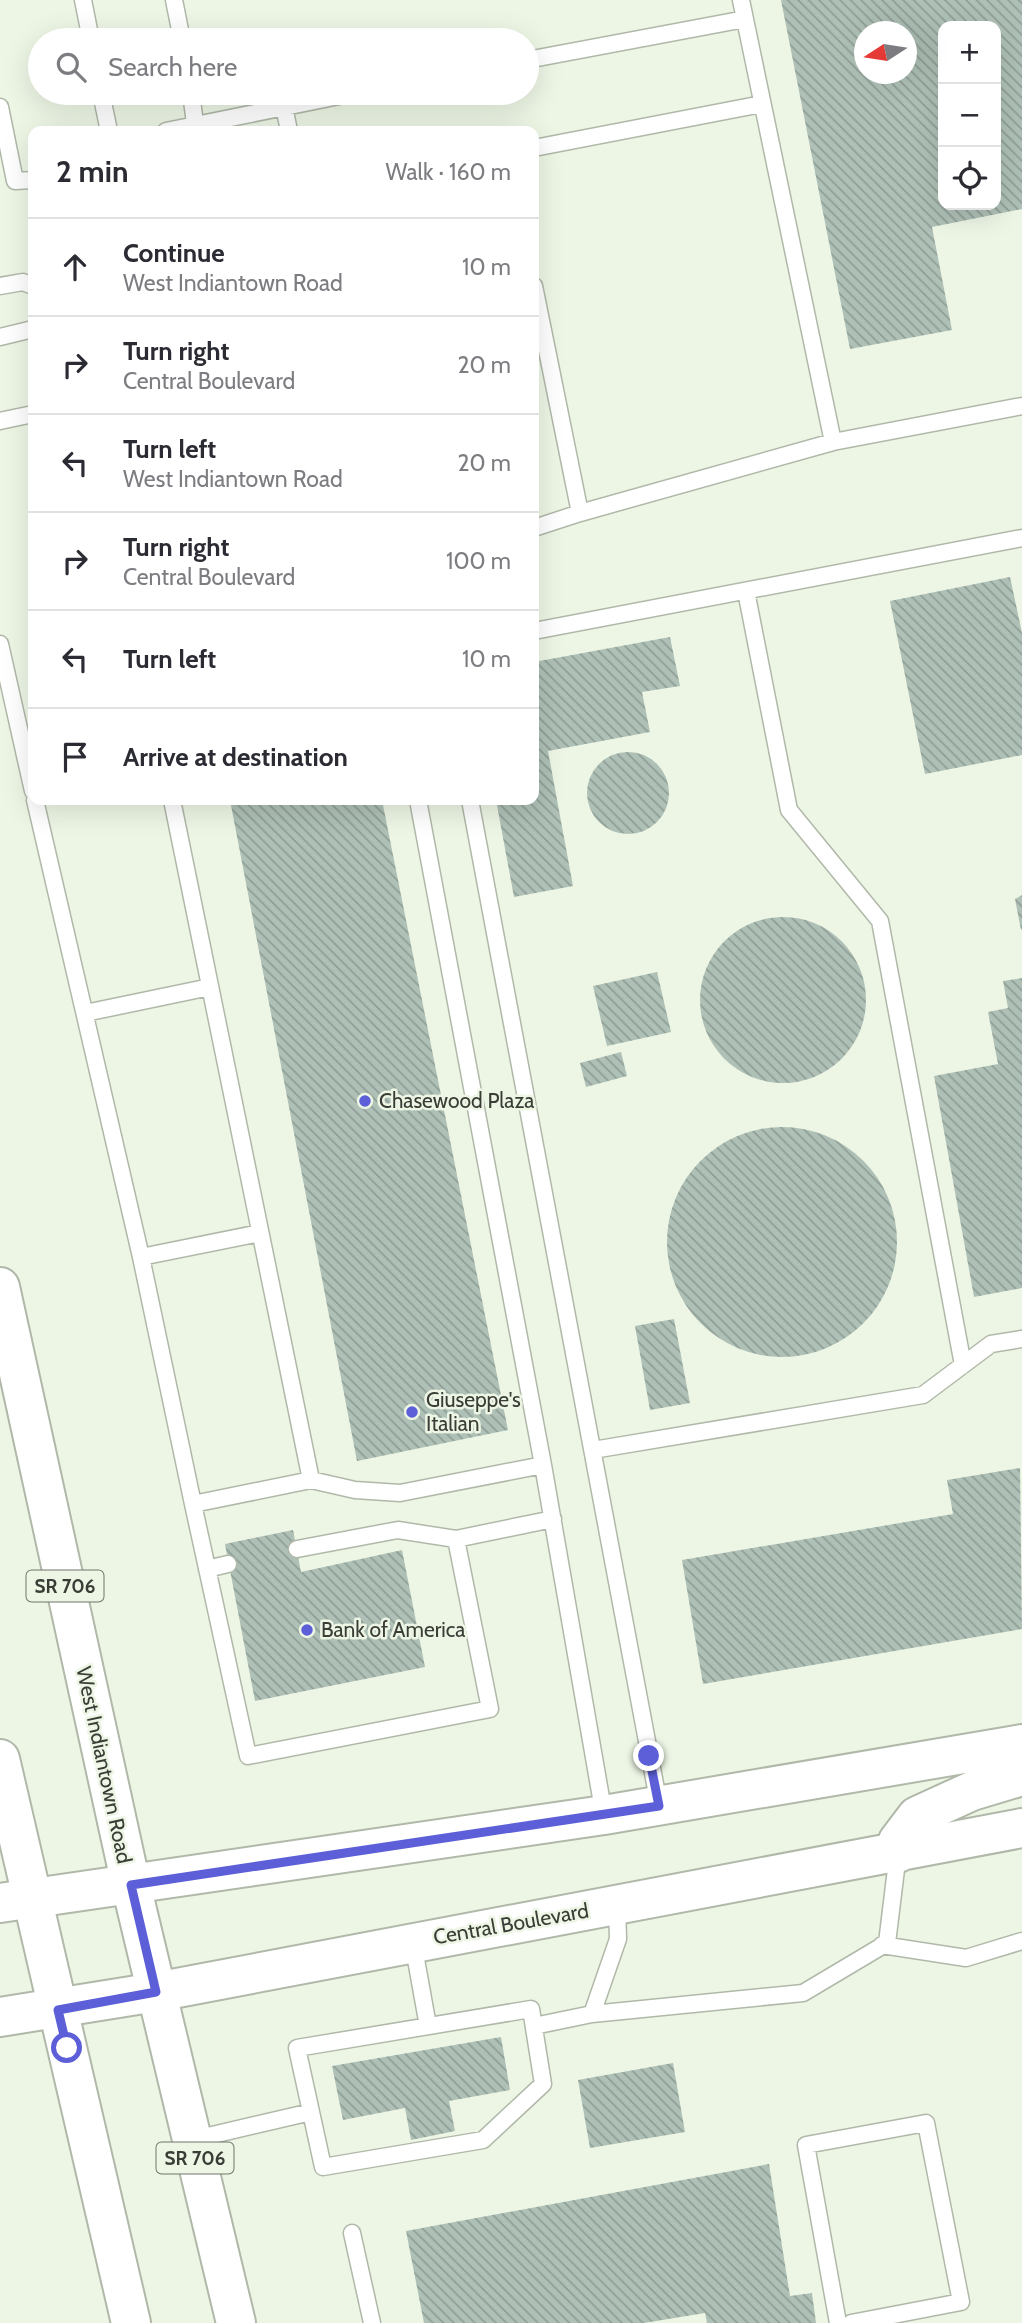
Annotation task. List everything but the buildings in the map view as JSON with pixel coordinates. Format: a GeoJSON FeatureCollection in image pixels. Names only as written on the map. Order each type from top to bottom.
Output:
{"type":"FeatureCollection","features":[{"type":"Feature","properties":{"kind":"street","name":"West Indiantown Road"},"geometry":{"type":"LineString","coordinates":[[0,1287],[131,1885],[236,2323]]}},
{"type":"Feature","properties":{"kind":"street"},"geometry":{"type":"LineString","coordinates":[[16,1901],[604,1815],[1022,1744]]}},
{"type":"Feature","properties":{"kind":"street"},"geometry":{"type":"LineString","coordinates":[[0,1759],[16,1901],[58,2010],[131,2323]]}},
{"type":"Feature","properties":{"kind":"street"},"geometry":{"type":"LineString","coordinates":[[898,1853],[898,1841],[917,1816],[971,1791],[1022,1776]]}},
{"type":"Feature","properties":{"kind":"street","name":"Central Boulevard"},"geometry":{"type":"LineString","coordinates":[[0,2017],[58,2010],[156,1992],[1022,1828]]}},
{"type":"Feature","properties":{"kind":"lane"},"geometry":{"type":"LineString","coordinates":[[83,0],[89,28]]}},
{"type":"Feature","properties":{"kind":"lane"},"geometry":{"type":"LineString","coordinates":[[174,0],[180,28]]}},
{"type":"Feature","properties":{"kind":"lane"},"geometry":{"type":"LineString","coordinates":[[741,0],[834,442]]}},
{"type":"Feature","properties":{"kind":"lane"},"geometry":{"type":"LineString","coordinates":[[539,58],[745,19]]}},
{"type":"Feature","properties":{"kind":"lane"},"geometry":{"type":"LineString","coordinates":[[539,147],[762,104]]}},
{"type":"Feature","properties":{"kind":"lane"},"geometry":{"type":"LineString","coordinates":[[104,105],[108,126]]}},
{"type":"Feature","properties":{"kind":"lane"},"geometry":{"type":"LineString","coordinates":[[193,105],[196,126]]}},
{"type":"Feature","properties":{"kind":"lane"},"geometry":{"type":"LineString","coordinates":[[204,126],[289,105]]}},
{"type":"Feature","properties":{"kind":"lane"},"geometry":{"type":"LineString","coordinates":[[284,106],[288,126]]}},
{"type":"Feature","properties":{"kind":"lane"},"geometry":{"type":"LineString","coordinates":[[0,107],[15,181],[28,180]]}},
{"type":"Feature","properties":{"kind":"lane"},"geometry":{"type":"LineString","coordinates":[[0,286],[23,282],[28,284]]}},
{"type":"Feature","properties":{"kind":"lane"},"geometry":{"type":"LineString","coordinates":[[539,311],[580,513]]}},
{"type":"Feature","properties":{"kind":"lane"},"geometry":{"type":"LineString","coordinates":[[0,337],[28,330]]}},
{"type":"Feature","properties":{"kind":"lane"},"geometry":{"type":"LineString","coordinates":[[539,526],[834,442],[1022,406]]}},
{"type":"Feature","properties":{"kind":"lane"},"geometry":{"type":"LineString","coordinates":[[0,421],[28,415]]}},
{"type":"Feature","properties":{"kind":"lane"},"geometry":{"type":"LineString","coordinates":[[539,630],[1022,538]]}},
{"type":"Feature","properties":{"kind":"lane"},"geometry":{"type":"LineString","coordinates":[[746,591],[789,810],[880,920],[963,1365]]}},
{"type":"Feature","properties":{"kind":"lane"},"geometry":{"type":"LineString","coordinates":[[0,644],[28,754]]}},
{"type":"Feature","properties":{"kind":"lane"},"geometry":{"type":"LineString","coordinates":[[36,805],[141,1257],[248,1756],[490,1709],[456,1539]]}},
{"type":"Feature","properties":{"kind":"lane"},"geometry":{"type":"LineString","coordinates":[[173,805],[311,1480]]}},
{"type":"Feature","properties":{"kind":"lane"},"geometry":{"type":"LineString","coordinates":[[419,805],[553,1519],[604,1815]]}},
{"type":"Feature","properties":{"kind":"lane"},"geometry":{"type":"LineString","coordinates":[[471,805],[659,1806]]}},
{"type":"Feature","properties":{"kind":"lane"},"geometry":{"type":"LineString","coordinates":[[85,1013],[210,987]]}},
{"type":"Feature","properties":{"kind":"lane"},"geometry":{"type":"LineString","coordinates":[[141,1257],[260,1233]]}},
{"type":"Feature","properties":{"kind":"lane"},"geometry":{"type":"LineString","coordinates":[[593,1450],[923,1395],[991,1344],[1022,1339]]}},
{"type":"Feature","properties":{"kind":"lane"},"geometry":{"type":"LineString","coordinates":[[193,1504],[311,1480],[355,1490],[400,1493],[543,1465]]}},
{"type":"Feature","properties":{"kind":"lane"},"geometry":{"type":"LineString","coordinates":[[297,1549],[398,1530],[456,1539],[553,1519]]}},
{"type":"Feature","properties":{"kind":"lane"},"geometry":{"type":"LineString","coordinates":[[207,1569],[228,1564]]}},
{"type":"Feature","properties":{"kind":"lane"},"geometry":{"type":"LineString","coordinates":[[534,2026],[592,2014],[803,1993],[887,1943],[898,1853]]}},
{"type":"Feature","properties":{"kind":"lane"},"geometry":{"type":"LineString","coordinates":[[592,2014],[618,1940],[617,1905]]}},
{"type":"Feature","properties":{"kind":"lane"},"geometry":{"type":"LineString","coordinates":[[882,1945],[966,1958],[1022,1941]]}},
{"type":"Feature","properties":{"kind":"lane"},"geometry":{"type":"LineString","coordinates":[[413,1943],[428,2026]]}},
{"type":"Feature","properties":{"kind":"lane"},"geometry":{"type":"LineString","coordinates":[[531,2009],[543,2084],[483,2140],[323,2167],[297,2048],[428,2026],[531,2009]]}},
{"type":"Feature","properties":{"kind":"lane"},"geometry":{"type":"LineString","coordinates":[[191,2140],[311,2112]]}},
{"type":"Feature","properties":{"kind":"lane"},"geometry":{"type":"LineString","coordinates":[[838,2323],[806,2145],[926,2123],[961,2302],[851,2323]]}},
{"type":"Feature","properties":{"kind":"lane"},"geometry":{"type":"LineString","coordinates":[[352,2233],[372,2323]]}},
{"type":"Feature","properties":{"kind":"place","name":"Chasewood Plaza"},"geometry":{"type":"Point","coordinates":[365,1101]}},
{"type":"Feature","properties":{"kind":"place","name":"Giuseppe's Italian"},"geometry":{"type":"Point","coordinates":[412,1412]}},
{"type":"Feature","properties":{"kind":"place","name":"Bank of America"},"geometry":{"type":"Point","coordinates":[307,1630]}},
{"type":"Feature","properties":{"kind":"route"},"geometry":{"type":"LineString","coordinates":[[67,2048],[58,2010],[156,1992],[131,1885],[659,1806],[649,1756]]}}]}
